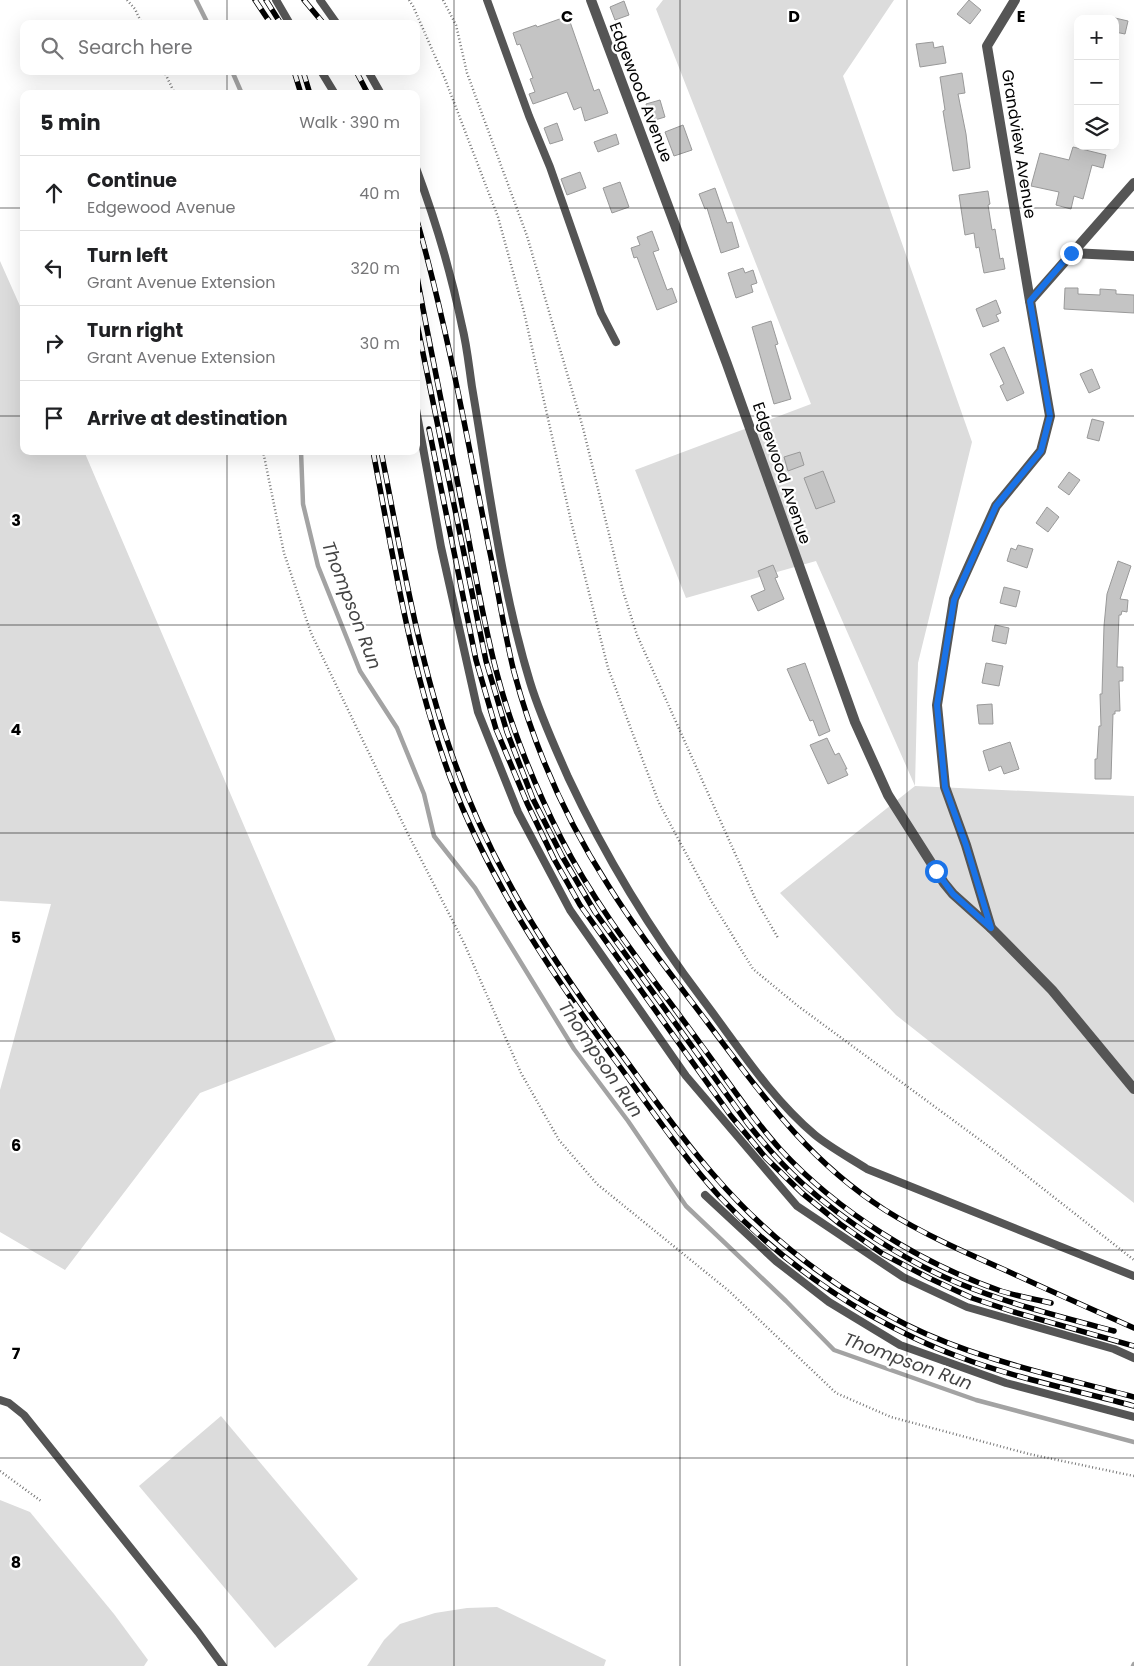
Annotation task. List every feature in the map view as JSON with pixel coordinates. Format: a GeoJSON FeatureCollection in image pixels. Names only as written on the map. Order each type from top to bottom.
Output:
{"type":"FeatureCollection","features":[{"type":"Feature","properties":{"kind":"street","name":"Edgewood Avenue"},"geometry":{"type":"LineString","coordinates":[[590,0],[706,305],[865,747],[888,795],[953,894],[991,928],[1052,990],[1134,1089]]}},
{"type":"Feature","properties":{"kind":"street","name":"Grandview Avenue"},"geometry":{"type":"LineString","coordinates":[[991,928],[966,845],[945,787],[937,705],[954,600],[996,506],[1041,451],[1050,416],[988,46],[1016,0]]}},
{"type":"Feature","properties":{"kind":"street"},"geometry":{"type":"LineString","coordinates":[[1030,301],[1134,183]]}},
{"type":"Feature","properties":{"kind":"street"},"geometry":{"type":"LineString","coordinates":[[1071,253],[1134,256]]}},
{"type":"Feature","properties":{"kind":"lane"},"geometry":{"type":"LineString","coordinates":[[276,0],[288,20]]}},
{"type":"Feature","properties":{"kind":"lane"},"geometry":{"type":"LineString","coordinates":[[320,0],[334,20]]}},
{"type":"Feature","properties":{"kind":"lane"},"geometry":{"type":"LineString","coordinates":[[487,0],[529,116],[550,167],[601,313],[616,342]]}},
{"type":"Feature","properties":{"kind":"lane"},"geometry":{"type":"LineString","coordinates":[[323,75],[333,90]]}},
{"type":"Feature","properties":{"kind":"lane"},"geometry":{"type":"LineString","coordinates":[[370,75],[379,90]]}},
{"type":"Feature","properties":{"kind":"lane"},"geometry":{"type":"LineString","coordinates":[[420,180],[441,244],[463,328],[507,588],[519,644],[540,717],[595,833],[615,870],[653,930],[674,962],[768,1085],[802,1122],[829,1146],[867,1169],[1134,1276]]}},
{"type":"Feature","properties":{"kind":"lane"},"geometry":{"type":"LineString","coordinates":[[420,431],[441,547],[478,712],[518,812],[570,910],[686,1076],[798,1206],[903,1277],[967,1307],[1114,1350],[1134,1358]]}},
{"type":"Feature","properties":{"kind":"lane"},"geometry":{"type":"LineString","coordinates":[[705,1195],[776,1261],[829,1302],[900,1345],[1006,1383],[1134,1417]]}},
{"type":"Feature","properties":{"kind":"lane"},"geometry":{"type":"LineString","coordinates":[[0,1400],[9,1403],[24,1415],[192,1624],[223,1666]]}},
{"type":"Feature","properties":{"kind":"path"},"geometry":{"type":"LineString","coordinates":[[127,0],[140,20]]}},
{"type":"Feature","properties":{"kind":"path"},"geometry":{"type":"LineString","coordinates":[[409,0],[419,20]]}},
{"type":"Feature","properties":{"kind":"path"},"geometry":{"type":"LineString","coordinates":[[443,0],[456,25],[467,73],[526,236],[583,428],[624,591],[637,634],[755,898],[778,938]]}},
{"type":"Feature","properties":{"kind":"path"},"geometry":{"type":"LineString","coordinates":[[420,22],[445,79],[498,216],[524,312],[571,521],[608,668],[659,803],[712,902],[752,969],[798,1006],[996,1151],[1134,1260]]}},
{"type":"Feature","properties":{"kind":"path"},"geometry":{"type":"LineString","coordinates":[[166,75],[173,90]]}},
{"type":"Feature","properties":{"kind":"path"},"geometry":{"type":"LineString","coordinates":[[264,455],[284,553],[311,633],[408,834],[464,943],[521,1072],[559,1140],[597,1184],[729,1291],[836,1393],[891,1417],[1029,1454],[1134,1476]]}},
{"type":"Feature","properties":{"kind":"path"},"geometry":{"type":"LineString","coordinates":[[0,1471],[41,1501]]}},
{"type":"Feature","properties":{"kind":"shaded area"},"geometry":{"type":"Polygon","coordinates":[[[663,0],[894,0],[843,76],[972,442],[918,663],[915,786],[816,561],[686,598],[635,470],[811,404],[656,9],[663,0]]]}},
{"type":"Feature","properties":{"kind":"shaded area"},"geometry":{"type":"Polygon","coordinates":[[[0,261],[20,306],[20,455],[86,455],[336,1041],[200,1093],[65,1270],[0,1232],[0,1090],[51,904],[0,901],[0,261]]]}},
{"type":"Feature","properties":{"kind":"shaded area"},"geometry":{"type":"Polygon","coordinates":[[[915,786],[1134,796],[1134,1203],[896,1015],[780,893],[915,786]]]}},
{"type":"Feature","properties":{"kind":"shaded area"},"geometry":{"type":"Polygon","coordinates":[[[221,1416],[358,1579],[275,1648],[139,1486],[221,1416]]]}},
{"type":"Feature","properties":{"kind":"shaded area"},"geometry":{"type":"Polygon","coordinates":[[[0,1500],[30,1512],[114,1614],[148,1660],[144,1666],[0,1666],[0,1500]]]}},
{"type":"Feature","properties":{"kind":"shaded area"},"geometry":{"type":"Polygon","coordinates":[[[497,1607],[606,1660],[604,1666],[367,1666],[384,1640],[400,1624],[435,1613],[467,1608],[497,1607]]]}},
{"type":"Feature","properties":{"kind":"building"},"geometry":{"type":"Polygon","coordinates":[[[969,0],[981,10],[970,24],[957,14],[969,0]]]}},
{"type":"Feature","properties":{"kind":"building"},"geometry":{"type":"Polygon","coordinates":[[[624,1],[629,15],[615,20],[610,7],[624,1]]]}},
{"type":"Feature","properties":{"kind":"building"},"geometry":{"type":"Polygon","coordinates":[[[568,16],[594,91],[599,89],[608,113],[585,121],[581,107],[574,110],[567,92],[533,104],[529,94],[535,92],[530,79],[533,78],[520,44],[517,45],[513,33],[568,16]]]}},
{"type":"Feature","properties":{"kind":"building"},"geometry":{"type":"Polygon","coordinates":[[[1119,19],[1128,21],[1125,34],[1119,33],[1119,19]]]}},
{"type":"Feature","properties":{"kind":"building"},"geometry":{"type":"Polygon","coordinates":[[[933,42],[934,48],[943,46],[946,63],[920,67],[916,44],[933,42]]]}},
{"type":"Feature","properties":{"kind":"building"},"geometry":{"type":"Polygon","coordinates":[[[962,73],[965,93],[958,94],[970,168],[953,171],[943,111],[945,110],[940,77],[962,73]]]}},
{"type":"Feature","properties":{"kind":"building"},"geometry":{"type":"Polygon","coordinates":[[[660,100],[665,117],[655,120],[653,114],[650,116],[646,104],[660,100]]]}},
{"type":"Feature","properties":{"kind":"building"},"geometry":{"type":"Polygon","coordinates":[[[557,123],[563,140],[550,144],[544,128],[557,123]]]}},
{"type":"Feature","properties":{"kind":"building"},"geometry":{"type":"Polygon","coordinates":[[[683,125],[692,150],[674,156],[665,132],[683,125]]]}},
{"type":"Feature","properties":{"kind":"building"},"geometry":{"type":"Polygon","coordinates":[[[616,134],[619,144],[598,152],[594,142],[616,134]]]}},
{"type":"Feature","properties":{"kind":"building"},"geometry":{"type":"Polygon","coordinates":[[[1073,147],[1074,150],[1085,150],[1106,155],[1103,168],[1092,165],[1083,199],[1074,196],[1071,209],[1056,205],[1059,192],[1031,186],[1040,153],[1069,160],[1073,147]]]}},
{"type":"Feature","properties":{"kind":"building"},"geometry":{"type":"Polygon","coordinates":[[[580,172],[586,188],[567,195],[561,179],[580,172]]]}},
{"type":"Feature","properties":{"kind":"building"},"geometry":{"type":"Polygon","coordinates":[[[620,182],[629,207],[612,213],[603,188],[620,182]]]}},
{"type":"Feature","properties":{"kind":"building"},"geometry":{"type":"Polygon","coordinates":[[[715,188],[727,223],[732,222],[739,247],[721,253],[707,208],[705,209],[699,194],[715,188]]]}},
{"type":"Feature","properties":{"kind":"building"},"geometry":{"type":"Polygon","coordinates":[[[988,191],[992,230],[995,229],[1000,259],[1003,258],[1005,269],[984,273],[979,247],[976,248],[974,233],[965,235],[959,195],[988,191]]]}},
{"type":"Feature","properties":{"kind":"building"},"geometry":{"type":"Polygon","coordinates":[[[652,231],[659,250],[653,252],[667,290],[672,288],[677,302],[657,310],[637,257],[634,258],[631,248],[640,245],[637,237],[652,231]]]}},
{"type":"Feature","properties":{"kind":"building"},"geometry":{"type":"Polygon","coordinates":[[[743,268],[745,273],[753,270],[757,283],[751,285],[753,292],[736,298],[728,273],[743,268]]]}},
{"type":"Feature","properties":{"kind":"building"},"geometry":{"type":"Polygon","coordinates":[[[1065,288],[1078,288],[1078,294],[1100,295],[1100,289],[1116,290],[1116,294],[1134,295],[1134,313],[1064,309],[1065,288]]]}},
{"type":"Feature","properties":{"kind":"building"},"geometry":{"type":"Polygon","coordinates":[[[996,300],[1001,313],[996,315],[999,321],[983,327],[976,309],[996,300]]]}},
{"type":"Feature","properties":{"kind":"building"},"geometry":{"type":"Polygon","coordinates":[[[771,321],[778,344],[775,345],[791,399],[774,404],[752,327],[771,321]]]}},
{"type":"Feature","properties":{"kind":"building"},"geometry":{"type":"Polygon","coordinates":[[[1004,347],[1024,393],[1007,401],[1000,386],[1004,384],[990,354],[1004,347]]]}},
{"type":"Feature","properties":{"kind":"building"},"geometry":{"type":"Polygon","coordinates":[[[1092,369],[1100,388],[1089,393],[1080,374],[1092,369]]]}},
{"type":"Feature","properties":{"kind":"building"},"geometry":{"type":"Polygon","coordinates":[[[1092,419],[1104,422],[1099,441],[1087,438],[1092,419]]]}},
{"type":"Feature","properties":{"kind":"building"},"geometry":{"type":"Polygon","coordinates":[[[800,452],[804,465],[788,471],[784,457],[800,452]]]}},
{"type":"Feature","properties":{"kind":"building"},"geometry":{"type":"Polygon","coordinates":[[[823,471],[835,502],[816,509],[804,478],[823,471]]]}},
{"type":"Feature","properties":{"kind":"building"},"geometry":{"type":"Polygon","coordinates":[[[1069,472],[1080,480],[1069,495],[1058,487],[1069,472]]]}},
{"type":"Feature","properties":{"kind":"building"},"geometry":{"type":"Polygon","coordinates":[[[1047,507],[1059,517],[1048,532],[1036,523],[1047,507]]]}},
{"type":"Feature","properties":{"kind":"building"},"geometry":{"type":"Polygon","coordinates":[[[1018,545],[1033,549],[1027,568],[1007,561],[1011,548],[1016,550],[1018,545]]]}},
{"type":"Feature","properties":{"kind":"building"},"geometry":{"type":"Polygon","coordinates":[[[1118,561],[1131,566],[1120,599],[1128,600],[1127,612],[1122,611],[1121,615],[1119,615],[1117,667],[1123,667],[1123,681],[1119,681],[1120,711],[1115,711],[1115,714],[1113,714],[1111,779],[1095,779],[1095,759],[1097,759],[1099,726],[1101,726],[1100,694],[1102,694],[1107,594],[1118,561]]]}},
{"type":"Feature","properties":{"kind":"building"},"geometry":{"type":"Polygon","coordinates":[[[773,565],[778,577],[775,578],[784,599],[758,611],[751,596],[765,590],[758,571],[773,565]]]}},
{"type":"Feature","properties":{"kind":"building"},"geometry":{"type":"Polygon","coordinates":[[[1004,587],[1020,591],[1016,607],[1000,603],[1004,587]]]}},
{"type":"Feature","properties":{"kind":"building"},"geometry":{"type":"Polygon","coordinates":[[[995,625],[1009,628],[1006,644],[992,641],[995,625]]]}},
{"type":"Feature","properties":{"kind":"building"},"geometry":{"type":"Polygon","coordinates":[[[805,663],[830,731],[819,736],[813,720],[810,721],[787,669],[805,663]]]}},
{"type":"Feature","properties":{"kind":"building"},"geometry":{"type":"Polygon","coordinates":[[[986,663],[1003,666],[999,686],[982,683],[986,663]]]}},
{"type":"Feature","properties":{"kind":"building"},"geometry":{"type":"Polygon","coordinates":[[[992,704],[993,724],[979,724],[977,705],[992,704]]]}},
{"type":"Feature","properties":{"kind":"building"},"geometry":{"type":"Polygon","coordinates":[[[827,738],[835,755],[839,753],[848,775],[828,784],[810,745],[827,738]]]}},
{"type":"Feature","properties":{"kind":"building"},"geometry":{"type":"Polygon","coordinates":[[[1010,742],[1019,769],[1004,774],[1001,766],[989,771],[983,751],[1010,742]]]}},
{"type":"Feature","properties":{"kind":"waterway","name":"Thompson Run"},"geometry":{"type":"LineString","coordinates":[[196,0],[206,20]]}},
{"type":"Feature","properties":{"kind":"waterway","name":"Thompson Run"},"geometry":{"type":"LineString","coordinates":[[234,75],[240,90]]}},
{"type":"Feature","properties":{"kind":"waterway","name":"Thompson Run"},"geometry":{"type":"LineString","coordinates":[[301,455],[303,504],[318,566],[360,671],[397,728],[424,794],[434,836],[475,888],[574,1049],[628,1121],[686,1206],[786,1301],[834,1350],[976,1400],[1134,1442]]}},
{"type":"Feature","properties":{"kind":"railway"},"geometry":{"type":"LineString","coordinates":[[255,0],[268,20]]}},
{"type":"Feature","properties":{"kind":"railway"},"geometry":{"type":"LineString","coordinates":[[266,0],[278,20]]}},
{"type":"Feature","properties":{"kind":"railway"},"geometry":{"type":"LineString","coordinates":[[304,0],[321,20]]}},
{"type":"Feature","properties":{"kind":"railway"},"geometry":{"type":"LineString","coordinates":[[295,75],[300,90]]}},
{"type":"Feature","properties":{"kind":"railway"},"geometry":{"type":"LineString","coordinates":[[304,75],[309,90]]}},
{"type":"Feature","properties":{"kind":"railway"},"geometry":{"type":"LineString","coordinates":[[358,75],[366,90]]}},
{"type":"Feature","properties":{"kind":"railway"},"geometry":{"type":"LineString","coordinates":[[420,232],[447,340],[507,642],[522,700],[541,755],[565,809],[578,835],[619,903],[656,955],[787,1125],[832,1170],[857,1191],[899,1219],[929,1235],[1134,1328]]}},
{"type":"Feature","properties":{"kind":"railway"},"geometry":{"type":"LineString","coordinates":[[420,292],[482,609],[502,691],[524,756],[542,798],[561,838],[592,893],[627,945],[749,1112],[769,1137],[803,1172],[854,1214],[882,1233],[940,1266],[1001,1291],[1051,1303]]}},
{"type":"Feature","properties":{"kind":"railway"},"geometry":{"type":"LineString","coordinates":[[420,339],[486,661],[507,732],[533,799],[562,856],[595,912],[748,1124],[767,1147],[802,1183],[837,1212],[896,1252],[958,1283],[1016,1304],[1114,1331]]}},
{"type":"Feature","properties":{"kind":"railway"},"geometry":{"type":"LineString","coordinates":[[429,429],[476,660],[496,729],[527,803],[554,859],[580,905],[731,1116],[766,1158],[802,1193],[840,1224],[883,1254],[972,1298],[1134,1346]]}},
{"type":"Feature","properties":{"kind":"railway"},"geometry":{"type":"LineString","coordinates":[[374,455],[396,575],[424,697],[450,777],[483,853],[502,889],[567,993],[692,1164],[735,1213],[771,1245],[808,1275],[868,1314],[945,1352],[979,1364],[1134,1406]]}},
{"type":"Feature","properties":{"kind":"railway"},"geometry":{"type":"LineString","coordinates":[[382,455],[428,676],[450,749],[482,830],[501,868],[543,941],[591,1013],[687,1143],[733,1196],[777,1238],[826,1276],[878,1309],[932,1337],[960,1348],[1134,1397]]}},
{"type":"Feature","properties":{"kind":"route"},"geometry":{"type":"LineString","coordinates":[[936,871],[953,894],[991,928],[966,845],[945,787],[937,705],[954,600],[996,506],[1041,451],[1050,416],[1030,301],[1071,253]]}}]}
